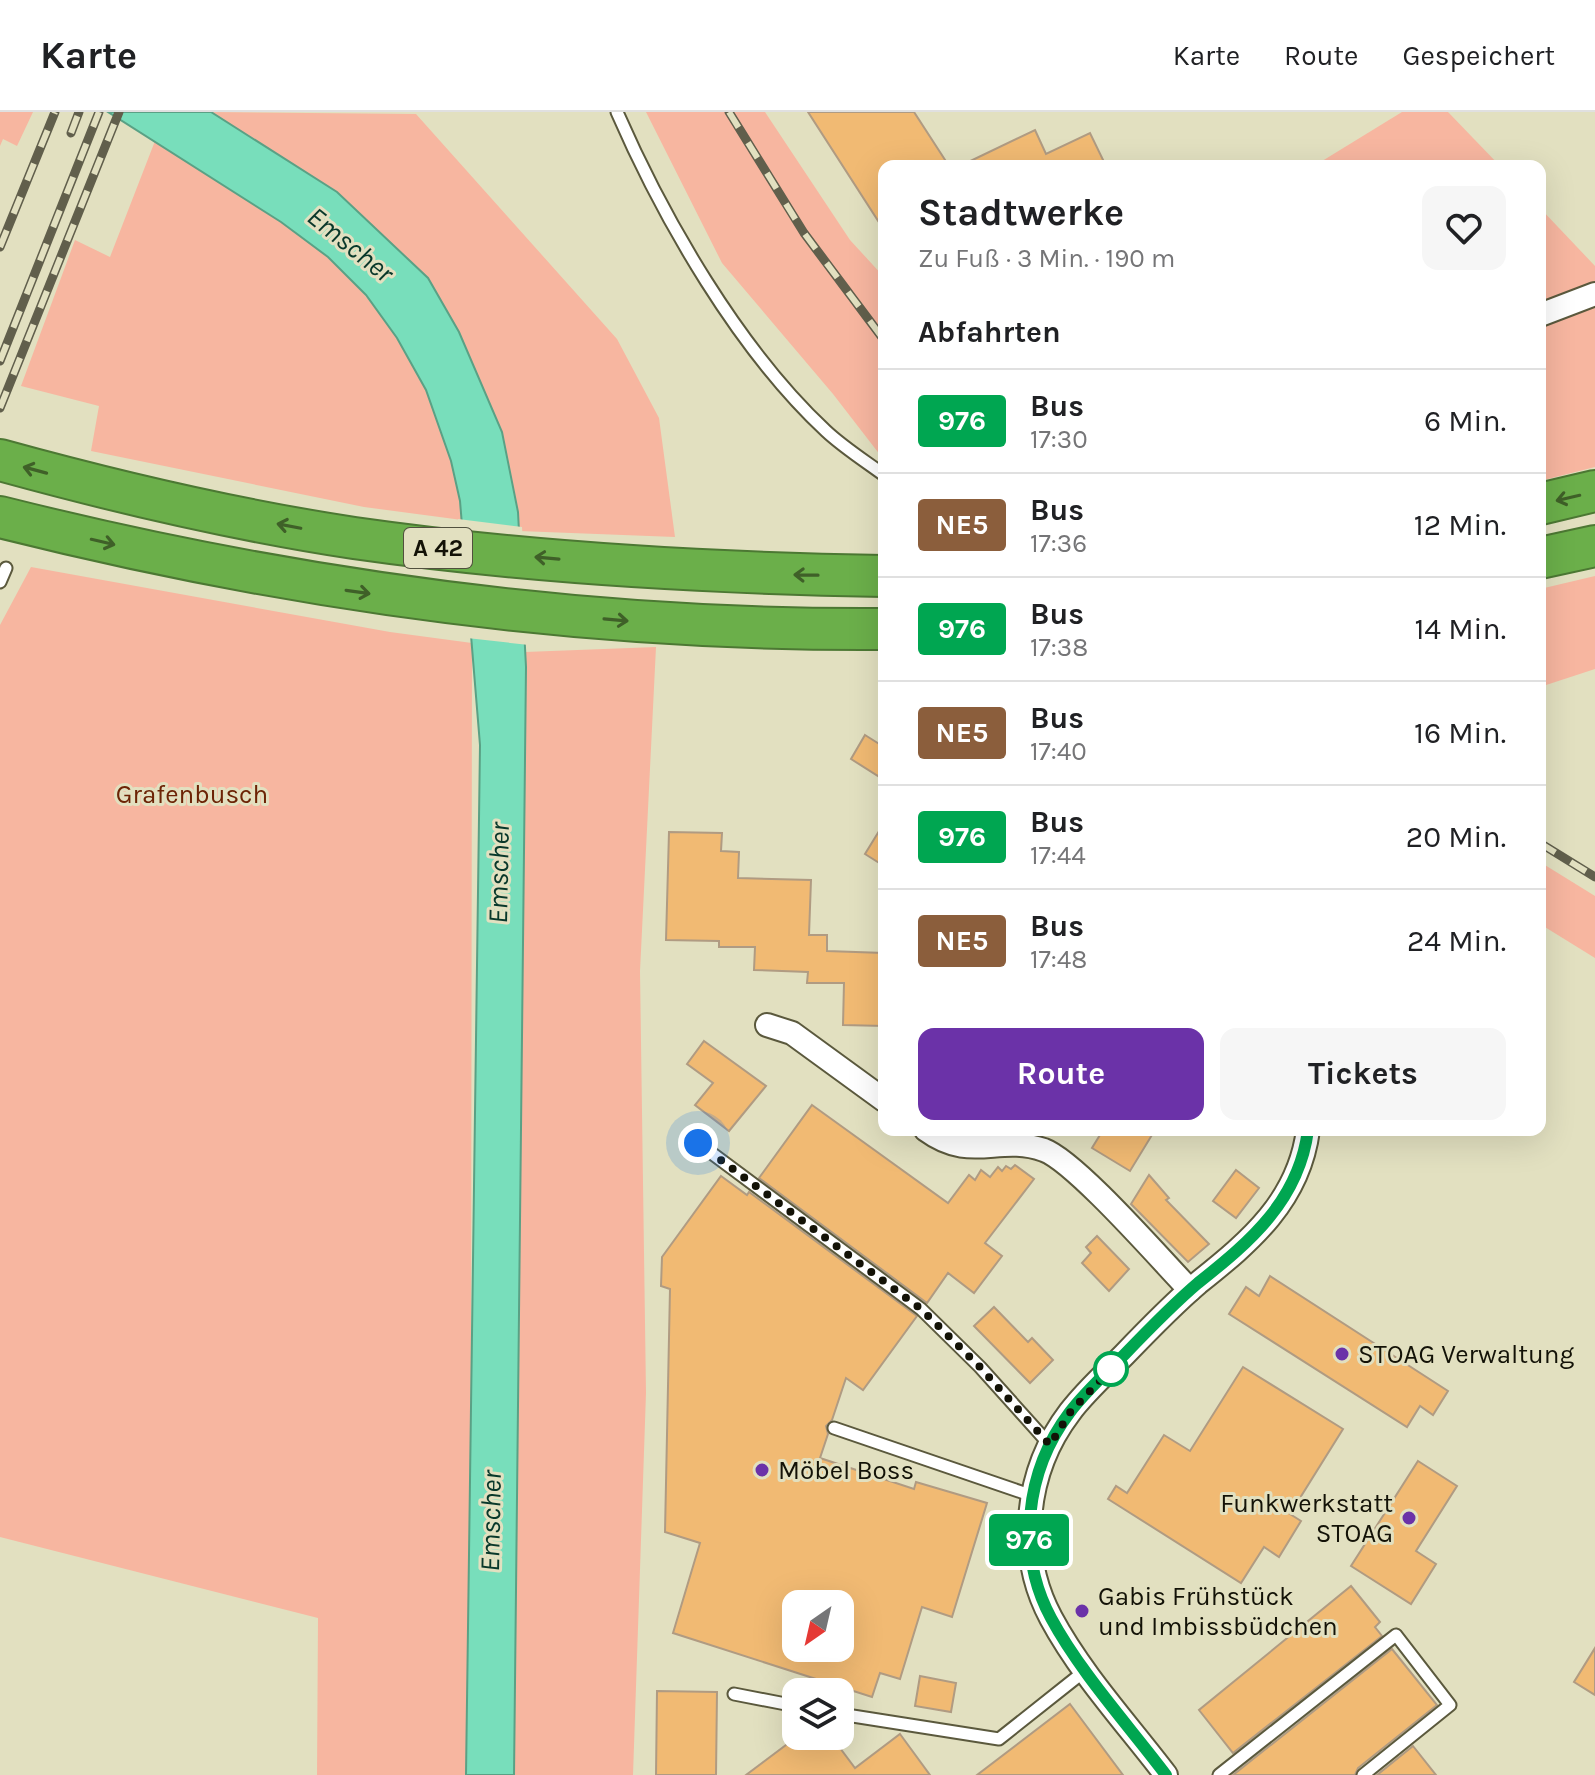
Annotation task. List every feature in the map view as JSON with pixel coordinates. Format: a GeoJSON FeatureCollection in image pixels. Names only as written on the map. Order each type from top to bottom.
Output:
{"type":"FeatureCollection","features":[{"type":"Feature","properties":{"kind":"highway","name":"A 42"},"geometry":{"type":"LineString","coordinates":[[0,460],[213,512],[352,538],[671,570],[878,576]]}},
{"type":"Feature","properties":{"kind":"highway"},"geometry":{"type":"LineString","coordinates":[[1546,503],[1595,491]]}},
{"type":"Feature","properties":{"kind":"highway","name":"A 42"},"geometry":{"type":"LineString","coordinates":[[0,517],[209,565],[350,591],[476,607],[664,624],[878,629]]}},
{"type":"Feature","properties":{"kind":"highway"},"geometry":{"type":"LineString","coordinates":[[1546,557],[1595,546]]}},
{"type":"Feature","properties":{"kind":"street"},"geometry":{"type":"LineString","coordinates":[[1546,313],[1595,294]]}},
{"type":"Feature","properties":{"kind":"street"},"geometry":{"type":"LineString","coordinates":[[767,1025],[792,1033],[878,1096]]}},
{"type":"Feature","properties":{"kind":"street"},"geometry":{"type":"LineString","coordinates":[[937,1136],[955,1146],[1021,1144],[1062,1159],[1190,1290]]}},
{"type":"Feature","properties":{"kind":"street"},"geometry":{"type":"LineString","coordinates":[[1166,1775],[1052,1620],[1037,1588],[1029,1542],[1033,1496],[1050,1445],[1071,1411],[1190,1290],[1259,1231],[1286,1198],[1301,1164],[1307,1136]]}},
{"type":"Feature","properties":{"kind":"lane"},"geometry":{"type":"LineString","coordinates":[[617,112],[681,238],[756,352],[826,431],[878,470]]}},
{"type":"Feature","properties":{"kind":"lane"},"geometry":{"type":"LineString","coordinates":[[0,582],[6,568]]}},
{"type":"Feature","properties":{"kind":"lane"},"geometry":{"type":"LineString","coordinates":[[698,1143],[921,1309],[980,1367],[1050,1445]]}},
{"type":"Feature","properties":{"kind":"lane"},"geometry":{"type":"LineString","coordinates":[[834,1428],[1033,1496]]}},
{"type":"Feature","properties":{"kind":"lane"},"geometry":{"type":"LineString","coordinates":[[1219,1775],[1396,1635],[1450,1705],[1363,1775]]}},
{"type":"Feature","properties":{"kind":"lane"},"geometry":{"type":"LineString","coordinates":[[854,1716],[999,1739],[1087,1670]]}},
{"type":"Feature","properties":{"kind":"lane"},"geometry":{"type":"LineString","coordinates":[[734,1694],[782,1703]]}},
{"type":"Feature","properties":{"kind":"green space"},"geometry":{"type":"Polygon","coordinates":[[[0,112],[33,112],[17,146],[3,139],[0,146],[0,112]]]}},
{"type":"Feature","properties":{"kind":"green space"},"geometry":{"type":"Polygon","coordinates":[[[211,112],[416,114],[617,339],[659,418],[675,537],[519,531],[502,432],[337,192],[211,112]]]}},
{"type":"Feature","properties":{"kind":"green space"},"geometry":{"type":"Polygon","coordinates":[[[646,112],[765,112],[850,240],[878,270],[878,452],[833,394],[722,263],[646,112]]]}},
{"type":"Feature","properties":{"kind":"green space"},"geometry":{"type":"Polygon","coordinates":[[[1402,112],[1448,112],[1494,160],[1324,160],[1402,112]]]}},
{"type":"Feature","properties":{"kind":"green space"},"geometry":{"type":"Polygon","coordinates":[[[155,141],[308,241],[355,284],[379,313],[401,344],[435,411],[457,483],[462,520],[364,507],[91,451],[99,406],[21,386],[75,240],[110,257],[155,141]]]}},
{"type":"Feature","properties":{"kind":"green space"},"geometry":{"type":"Polygon","coordinates":[[[1546,214],[1595,266],[1595,282],[1546,302],[1546,214]]]}},
{"type":"Feature","properties":{"kind":"green space"},"geometry":{"type":"Polygon","coordinates":[[[1595,305],[1595,467],[1546,479],[1546,325],[1595,305]]]}},
{"type":"Feature","properties":{"kind":"green space","name":"Grafenbusch"},"geometry":{"type":"Polygon","coordinates":[[[31,567],[390,632],[472,643],[471,1395],[466,1775],[317,1775],[318,1618],[0,1537],[0,625],[31,567]]]}},
{"type":"Feature","properties":{"kind":"green space"},"geometry":{"type":"Polygon","coordinates":[[[1595,576],[1595,669],[1546,685],[1546,588],[1595,576]]]}},
{"type":"Feature","properties":{"kind":"green space"},"geometry":{"type":"Polygon","coordinates":[[[656,647],[640,971],[646,1393],[633,1775],[514,1775],[525,652],[656,647]]]}},
{"type":"Feature","properties":{"kind":"green space"},"geometry":{"type":"Polygon","coordinates":[[[1546,866],[1595,896],[1595,958],[1546,928],[1546,866]]]}},
{"type":"Feature","properties":{"kind":"water","name":"Emscher"},"geometry":{"type":"Polygon","coordinates":[[[108,112],[211,112],[337,192],[428,278],[459,332],[502,432],[518,512],[526,667],[514,1775],[466,1775],[480,745],[460,501],[451,461],[426,390],[397,338],[366,295],[328,257],[281,222],[108,112]]]}},
{"type":"Feature","properties":{"kind":"pier"},"geometry":{"type":"Polygon","coordinates":[[[458,519],[522,527],[529,645],[467,638],[458,519]]]}},
{"type":"Feature","properties":{"kind":"building"},"geometry":{"type":"Polygon","coordinates":[[[808,112],[914,112],[945,160],[878,160],[878,221],[808,112]]]}},
{"type":"Feature","properties":{"kind":"building"},"geometry":{"type":"Polygon","coordinates":[[[1035,130],[1046,154],[1090,133],[1103,160],[972,160],[1035,130]]]}},
{"type":"Feature","properties":{"kind":"building"},"geometry":{"type":"Polygon","coordinates":[[[865,735],[878,743],[878,776],[851,759],[865,735]]]}},
{"type":"Feature","properties":{"kind":"building"},"geometry":{"type":"Polygon","coordinates":[[[669,832],[722,833],[721,851],[739,852],[738,878],[811,880],[809,935],[827,935],[827,951],[878,953],[878,1026],[843,1025],[844,983],[807,983],[808,972],[754,970],[755,947],[719,947],[719,941],[666,940],[669,832]]]}},
{"type":"Feature","properties":{"kind":"building"},"geometry":{"type":"Polygon","coordinates":[[[878,833],[878,862],[865,854],[878,833]]]}},
{"type":"Feature","properties":{"kind":"building"},"geometry":{"type":"Polygon","coordinates":[[[704,1041],[766,1086],[729,1131],[695,1105],[713,1083],[687,1064],[704,1041]]]}},
{"type":"Feature","properties":{"kind":"building"},"geometry":{"type":"Polygon","coordinates":[[[812,1105],[948,1203],[969,1175],[975,1180],[981,1170],[990,1177],[998,1167],[1002,1171],[1006,1166],[1011,1169],[1015,1165],[1034,1179],[985,1243],[1002,1256],[974,1293],[948,1273],[927,1303],[759,1178],[812,1105]]]}},
{"type":"Feature","properties":{"kind":"building"},"geometry":{"type":"Polygon","coordinates":[[[1099,1136],[1151,1136],[1130,1171],[1092,1148],[1099,1136]]]}},
{"type":"Feature","properties":{"kind":"building"},"geometry":{"type":"Polygon","coordinates":[[[1236,1170],[1259,1188],[1236,1218],[1213,1201],[1236,1170]]]}},
{"type":"Feature","properties":{"kind":"building"},"geometry":{"type":"Polygon","coordinates":[[[1149,1175],[1169,1198],[1166,1200],[1209,1244],[1188,1262],[1131,1204],[1149,1175]]]}},
{"type":"Feature","properties":{"kind":"building","name":"Möbel Boss"},"geometry":{"type":"Polygon","coordinates":[[[721,1176],[747,1195],[749,1192],[917,1316],[863,1390],[846,1378],[832,1420],[826,1426],[828,1434],[820,1458],[914,1489],[916,1482],[987,1503],[952,1617],[922,1607],[900,1679],[880,1673],[872,1697],[854,1691],[854,1678],[813,1678],[673,1633],[700,1543],[665,1532],[670,1289],[661,1286],[662,1257],[721,1176]]]}},
{"type":"Feature","properties":{"kind":"building"},"geometry":{"type":"Polygon","coordinates":[[[1097,1236],[1129,1269],[1109,1291],[1082,1263],[1091,1253],[1086,1247],[1097,1236]]]}},
{"type":"Feature","properties":{"kind":"building","name":"STOAG Verwaltung"},"geometry":{"type":"Polygon","coordinates":[[[1270,1276],[1448,1391],[1433,1415],[1420,1406],[1407,1427],[1229,1314],[1246,1287],[1259,1296],[1270,1276]]]}},
{"type":"Feature","properties":{"kind":"building"},"geometry":{"type":"Polygon","coordinates":[[[994,1307],[1028,1342],[1032,1338],[1053,1360],[1030,1383],[974,1326],[994,1307]]]}},
{"type":"Feature","properties":{"kind":"building"},"geometry":{"type":"Polygon","coordinates":[[[1243,1367],[1343,1429],[1290,1514],[1301,1521],[1279,1557],[1264,1547],[1241,1583],[1108,1499],[1116,1486],[1127,1493],[1164,1435],[1190,1451],[1243,1367]]]}},
{"type":"Feature","properties":{"kind":"building","name":"Funkwerkstatt STOAG"},"geometry":{"type":"Polygon","coordinates":[[[1418,1461],[1457,1486],[1416,1551],[1436,1564],[1411,1604],[1351,1566],[1418,1461]]]}},
{"type":"Feature","properties":{"kind":"building"},"geometry":{"type":"Polygon","coordinates":[[[1351,1586],[1380,1622],[1375,1627],[1382,1636],[1233,1753],[1199,1710],[1351,1586]]]}},
{"type":"Feature","properties":{"kind":"building"},"geometry":{"type":"Polygon","coordinates":[[[1595,1648],[1595,1695],[1574,1682],[1595,1648]]]}},
{"type":"Feature","properties":{"kind":"building"},"geometry":{"type":"Polygon","coordinates":[[[1392,1649],[1437,1705],[1358,1768],[1355,1775],[1233,1775],[1392,1649]]]}},
{"type":"Feature","properties":{"kind":"building"},"geometry":{"type":"Polygon","coordinates":[[[920,1676],[956,1683],[951,1712],[915,1706],[920,1676]]]}},
{"type":"Feature","properties":{"kind":"building"},"geometry":{"type":"Polygon","coordinates":[[[657,1691],[717,1692],[716,1775],[656,1775],[657,1691]]]}},
{"type":"Feature","properties":{"kind":"building"},"geometry":{"type":"Polygon","coordinates":[[[1070,1704],[1123,1775],[977,1775],[1070,1704]]]}},
{"type":"Feature","properties":{"kind":"building"},"geometry":{"type":"Polygon","coordinates":[[[900,1734],[930,1775],[746,1775],[782,1748],[842,1750],[855,1768],[900,1734]]]}},
{"type":"Feature","properties":{"kind":"building"},"geometry":{"type":"Polygon","coordinates":[[[1413,1746],[1436,1775],[1377,1775],[1413,1746]]]}},
{"type":"Feature","properties":{"kind":"railway"},"geometry":{"type":"LineString","coordinates":[[0,247],[55,112]]}},
{"type":"Feature","properties":{"kind":"railway"},"geometry":{"type":"LineString","coordinates":[[71,133],[79,112]]}},
{"type":"Feature","properties":{"kind":"railway"},"geometry":{"type":"LineString","coordinates":[[0,361],[99,112]]}},
{"type":"Feature","properties":{"kind":"railway"},"geometry":{"type":"LineString","coordinates":[[0,408],[119,112]]}},
{"type":"Feature","properties":{"kind":"railway"},"geometry":{"type":"LineString","coordinates":[[729,112],[804,233],[878,332]]}},
{"type":"Feature","properties":{"kind":"railway"},"geometry":{"type":"LineString","coordinates":[[1546,847],[1595,877]]}},
{"type":"Feature","properties":{"kind":"bus line","name":"976"},"geometry":{"type":"LineString","coordinates":[[1166,1775],[1052,1620],[1037,1588],[1031,1562],[1029,1530],[1033,1496],[1046,1452],[1071,1411],[1160,1318],[1273,1215],[1295,1180],[1307,1136]]}},
{"type":"Feature","properties":{"kind":"place","name":"STOAG Verwaltung"},"geometry":{"type":"Point","coordinates":[1342,1354]}},
{"type":"Feature","properties":{"kind":"place","name":"Möbel Boss"},"geometry":{"type":"Point","coordinates":[762,1470]}},
{"type":"Feature","properties":{"kind":"place","name":"Funkwerkstatt STOAG"},"geometry":{"type":"Point","coordinates":[1409,1518]}},
{"type":"Feature","properties":{"kind":"place","name":"Gabis Frühstück und Imbissbüdchen"},"geometry":{"type":"Point","coordinates":[1082,1611]}},
{"type":"Feature","properties":{"kind":"route"},"geometry":{"type":"LineString","coordinates":[[698,1143],[921,1309],[980,1367],[1050,1445],[1071,1411],[1111,1369]]}}]}
